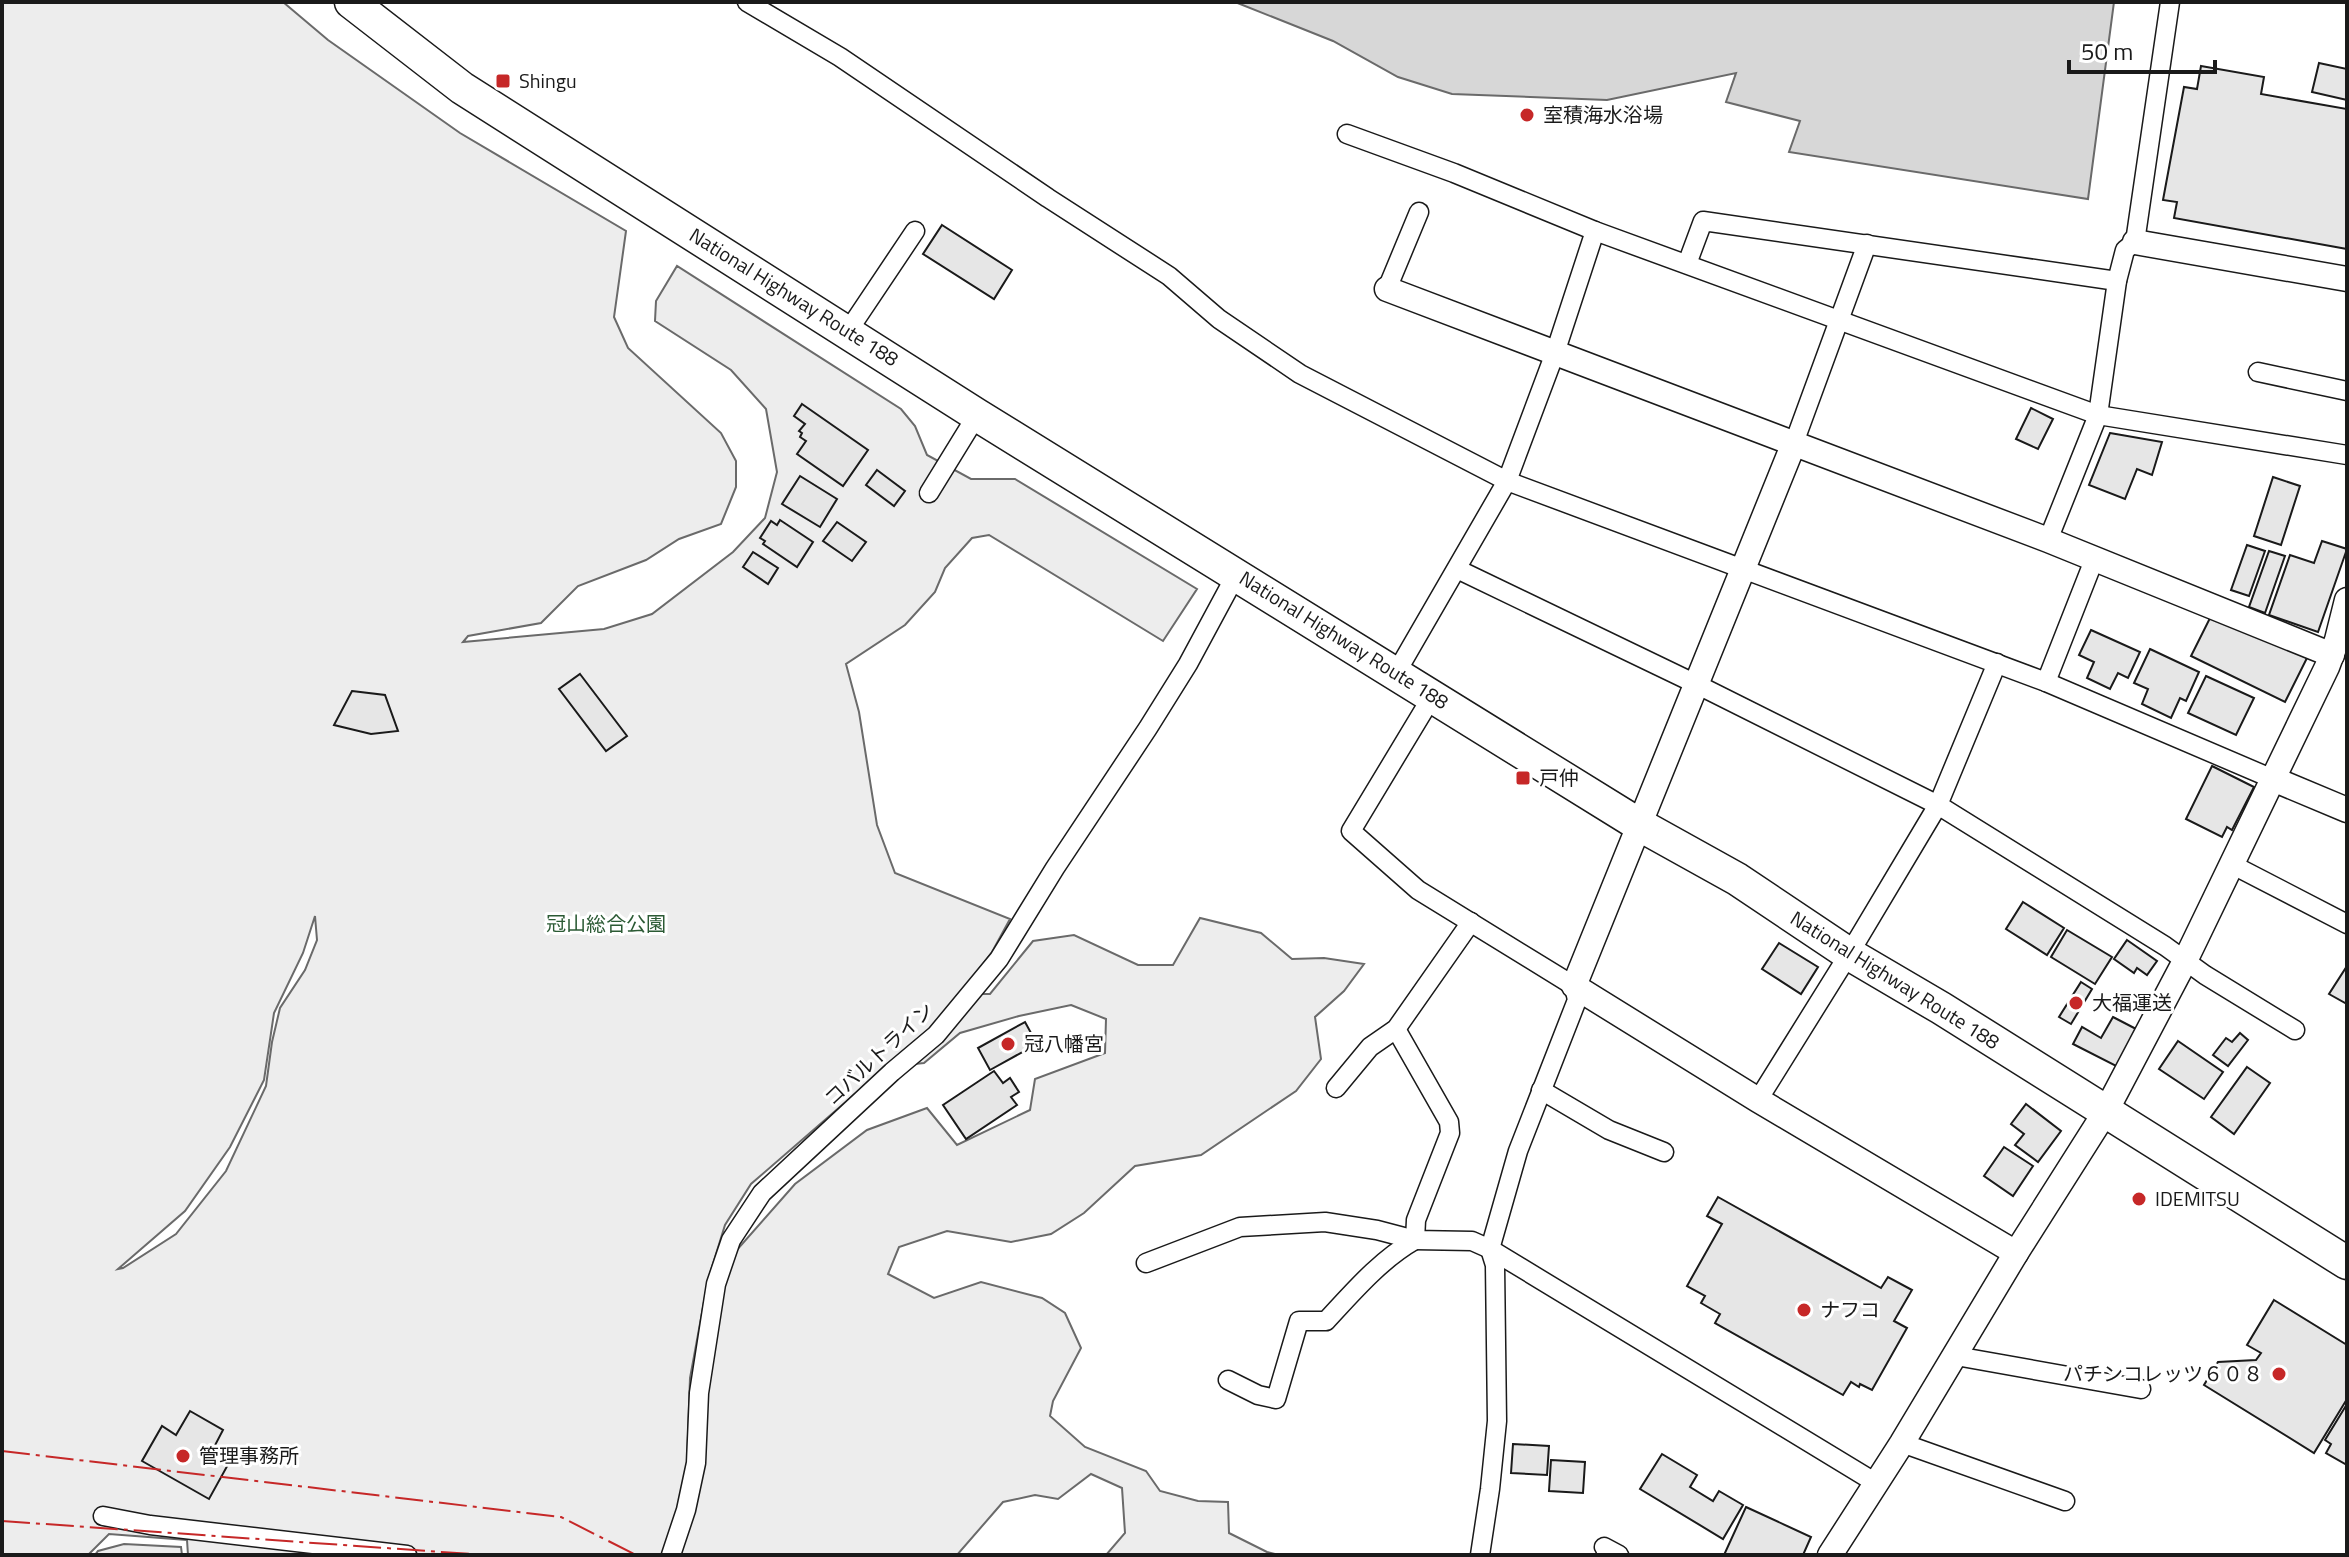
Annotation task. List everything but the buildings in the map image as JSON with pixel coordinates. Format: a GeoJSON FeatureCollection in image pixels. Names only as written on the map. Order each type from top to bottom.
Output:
{"type":"FeatureCollection","features":[{"type":"Feature","properties":{"kind":"highway","name":"National Highway Route 188"},"geometry":{"type":"LineString","coordinates":[[351,2],[462,88],[977,415],[1237,573],[1638,824],[1737,879],[1849,954],[1941,1008],[2347,1263]]}},
{"type":"Feature","properties":{"kind":"street"},"geometry":{"type":"LineString","coordinates":[[747,2],[840,57],[1169,276],[1219,319],[1300,374],[1507,481],[2046,682],[2347,810]]}},
{"type":"Feature","properties":{"kind":"street"},"geometry":{"type":"LineString","coordinates":[[2048,540],[2098,415],[2117,281],[2125,250],[2135,242],[2170,2]]}},
{"type":"Feature","properties":{"kind":"street"},"geometry":{"type":"LineString","coordinates":[[1347,134],[1454,173],[1595,231],[2098,415],[2347,455]]}},
{"type":"Feature","properties":{"kind":"street"},"geometry":{"type":"LineString","coordinates":[[1419,212],[1387,289],[2048,540],[2339,658]]}},
{"type":"Feature","properties":{"kind":"street"},"geometry":{"type":"LineString","coordinates":[[1687,264],[1703,221],[2117,281]]}},
{"type":"Feature","properties":{"kind":"street"},"geometry":{"type":"LineString","coordinates":[[848,331],[915,231]]}},
{"type":"Feature","properties":{"kind":"street"},"geometry":{"type":"LineString","coordinates":[[1396,673],[1507,481],[1555,353],[1595,231]]}},
{"type":"Feature","properties":{"kind":"street"},"geometry":{"type":"LineString","coordinates":[[2135,242],[2347,279]]}},
{"type":"Feature","properties":{"kind":"street"},"geometry":{"type":"LineString","coordinates":[[1480,1555],[1497,1421],[1495,1265],[1490,1249],[1518,1151],[1577,1000],[1574,986],[1794,443],[1867,244]]}},
{"type":"Feature","properties":{"kind":"street"},"geometry":{"type":"LineString","coordinates":[[2258,372],[2347,391]]}},
{"type":"Feature","properties":{"kind":"street"},"geometry":{"type":"LineString","coordinates":[[929,493],[977,415]]}},
{"type":"Feature","properties":{"kind":"street"},"geometry":{"type":"LineString","coordinates":[[2046,682],[2094,560]]}},
{"type":"Feature","properties":{"kind":"street"},"geometry":{"type":"LineString","coordinates":[[1457,569],[1938,805],[2295,1030]]}},
{"type":"Feature","properties":{"kind":"street","name":"コバルトライン"},"geometry":{"type":"LineString","coordinates":[[671,1555],[686,1510],[696,1463],[699,1393],[716,1284],[731,1240],[762,1193],[936,1035],[999,959],[1188,664],[1237,573]]}},
{"type":"Feature","properties":{"kind":"street"},"geometry":{"type":"LineString","coordinates":[[1830,1555],[2106,1111],[2185,961],[2273,779],[2339,658],[2347,600]]}},
{"type":"Feature","properties":{"kind":"street"},"geometry":{"type":"LineString","coordinates":[[1758,1100],[1938,805],[1997,663]]}},
{"type":"Feature","properties":{"kind":"street"},"geometry":{"type":"LineString","coordinates":[[1433,695],[1351,831],[1418,890],[1758,1100],[2016,1253]]}},
{"type":"Feature","properties":{"kind":"street"},"geometry":{"type":"LineString","coordinates":[[2231,864],[2347,924]]}},
{"type":"Feature","properties":{"kind":"street"},"geometry":{"type":"LineString","coordinates":[[1336,1088],[1370,1047],[1396,1029],[1471,922]]}},
{"type":"Feature","properties":{"kind":"street"},"geometry":{"type":"LineString","coordinates":[[1396,1029],[1449,1122],[1450,1133],[1416,1220],[1415,1240]]}},
{"type":"Feature","properties":{"kind":"street"},"geometry":{"type":"LineString","coordinates":[[1541,1090],[1609,1130],[1664,1152]]}},
{"type":"Feature","properties":{"kind":"street"},"geometry":{"type":"LineString","coordinates":[[1146,1263],[1240,1227],[1325,1222],[1415,1240],[1472,1241],[1876,1483]]}},
{"type":"Feature","properties":{"kind":"street"},"geometry":{"type":"LineString","coordinates":[[1228,1380],[1258,1395],[1276,1399],[1299,1321],[1326,1321],[1368,1277],[1415,1240]]}},
{"type":"Feature","properties":{"kind":"street"},"geometry":{"type":"LineString","coordinates":[[1956,1356],[2141,1389]]}},
{"type":"Feature","properties":{"kind":"street"},"geometry":{"type":"LineString","coordinates":[[1902,1443],[2065,1501]]}},
{"type":"Feature","properties":{"kind":"street"},"geometry":{"type":"LineString","coordinates":[[103,1516],[150,1525],[407,1555]]}},
{"type":"Feature","properties":{"kind":"shaded area"},"geometry":{"type":"Polygon","coordinates":[[[2,2],[283,2],[328,40],[460,133],[626,231],[614,317],[628,348],[721,433],[736,461],[736,487],[721,524],[679,539],[646,560],[578,586],[541,623],[468,636],[463,642],[604,629],[652,614],[733,552],[765,518],[777,472],[766,409],[731,370],[655,321],[656,301],[677,266],[901,409],[915,426],[927,455],[971,479],[1015,479],[1197,589],[1163,641],[989,535],[972,538],[945,568],[935,592],[905,625],[846,664],[859,712],[877,825],[895,873],[1010,919],[992,952],[960,994],[990,994],[1033,941],[1074,935],[1138,965],[1173,965],[1200,918],[1261,933],[1292,959],[1324,958],[1364,964],[1344,991],[1315,1017],[1321,1059],[1296,1091],[1201,1155],[1135,1166],[1084,1213],[1051,1234],[1011,1242],[947,1231],[899,1247],[888,1274],[934,1298],[981,1282],[1042,1298],[1065,1313],[1081,1348],[1053,1401],[1050,1416],[1085,1447],[1146,1471],[1160,1491],[1198,1501],[1228,1502],[1229,1533],[1279,1555],[1106,1555],[1125,1533],[1122,1488],[1091,1474],[1058,1499],[1035,1495],[1003,1502],[957,1555],[188,1555],[187,1540],[109,1534],[88,1555],[2,1555],[2,2]],[[315,916],[303,953],[274,1013],[264,1080],[230,1147],[185,1211],[118,1269],[176,1234],[226,1171],[266,1086],[280,1008],[305,970],[317,940],[315,916]],[[1071,1005],[960,1033],[924,1063],[886,1067],[751,1184],[725,1225],[708,1280],[690,1378],[687,1463],[728,1260],[795,1184],[867,1130],[927,1108],[957,1145],[1030,1110],[1035,1079],[1105,1053],[1106,1019],[1071,1005]]]}},
{"type":"Feature","properties":{"kind":"shaded area"},"geometry":{"type":"Polygon","coordinates":[[[1235,2],[2114,2],[2088,199],[1789,152],[1800,121],[1726,102],[1736,73],[1607,100],[1452,94],[1398,77],[1333,41],[1235,2]]]}},
{"type":"Feature","properties":{"kind":"shaded area"},"geometry":{"type":"Polygon","coordinates":[[[124,1544],[181,1547],[182,1555],[95,1555],[98,1551],[124,1544]]]}},
{"type":"Feature","properties":{"kind":"power"},"geometry":{"type":"LineString","coordinates":[[2,1451],[561,1517],[636,1555]]}},
{"type":"Feature","properties":{"kind":"power"},"geometry":{"type":"LineString","coordinates":[[2,1521],[485,1555]]}},
{"type":"Feature","properties":{"kind":"place","name":"Shingu"},"geometry":{"type":"Point","coordinates":[503,81]}},
{"type":"Feature","properties":{"kind":"place","name":"室積海水浴場"},"geometry":{"type":"Point","coordinates":[1527,115]}},
{"type":"Feature","properties":{"kind":"place","name":"戸仲"},"geometry":{"type":"Point","coordinates":[1523,778]}},
{"type":"Feature","properties":{"kind":"place","name":"大福運送"},"geometry":{"type":"Point","coordinates":[2076,1003]}},
{"type":"Feature","properties":{"kind":"place","name":"冠八幡宮"},"geometry":{"type":"Point","coordinates":[1008,1044]}},
{"type":"Feature","properties":{"kind":"place","name":"IDEMITSU"},"geometry":{"type":"Point","coordinates":[2139,1199]}},
{"type":"Feature","properties":{"kind":"place","name":"ナフコ"},"geometry":{"type":"Point","coordinates":[1804,1310]}},
{"type":"Feature","properties":{"kind":"place","name":"パチンコレッツ６０８"},"geometry":{"type":"Point","coordinates":[2279,1374]}},
{"type":"Feature","properties":{"kind":"place","name":"管理事務所"},"geometry":{"type":"Point","coordinates":[183,1456]}},
{"type":"Feature","properties":{"kind":"park label","name":"冠山総合公園"},"geometry":{"type":"Point","coordinates":[606,924]}}]}
